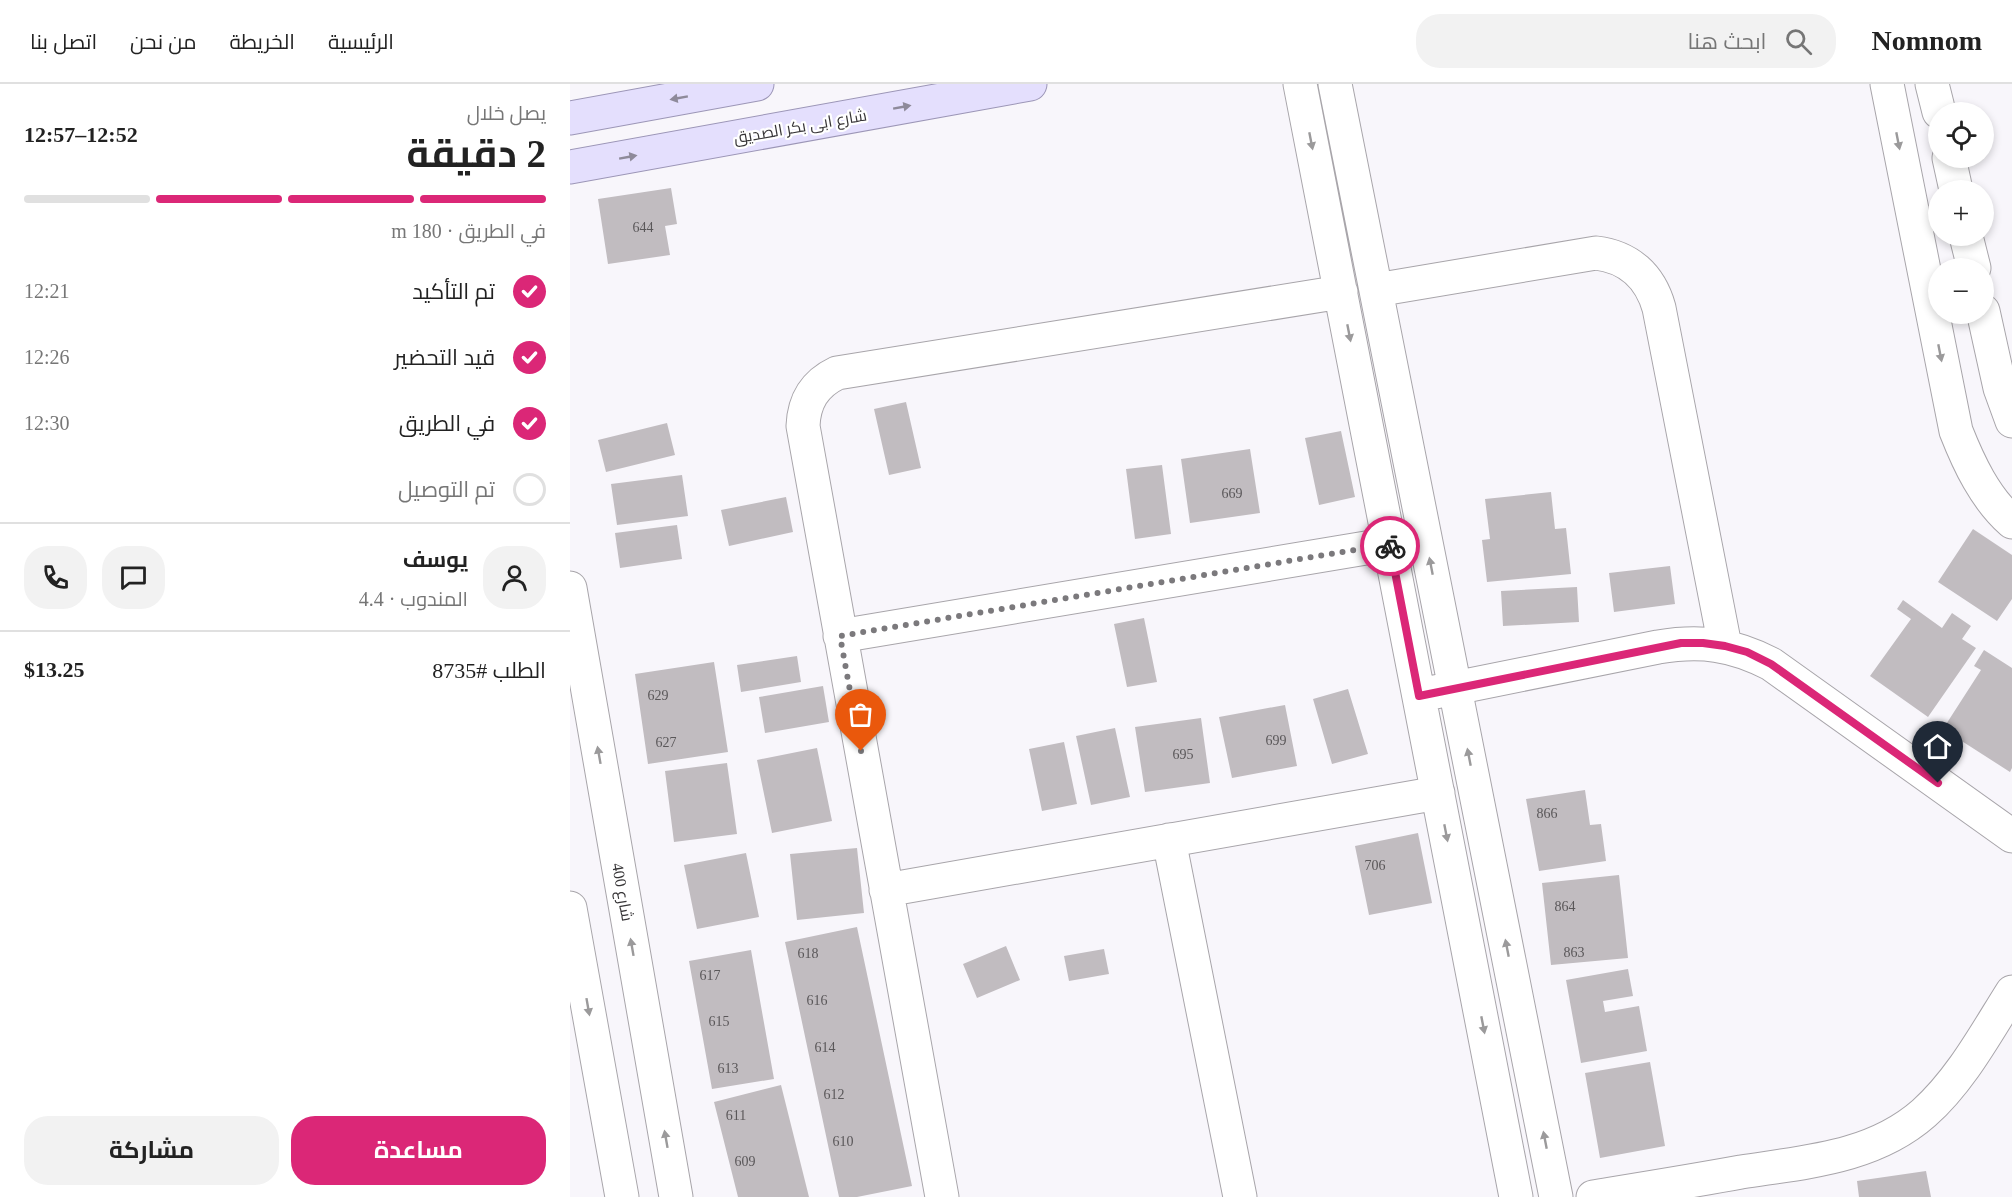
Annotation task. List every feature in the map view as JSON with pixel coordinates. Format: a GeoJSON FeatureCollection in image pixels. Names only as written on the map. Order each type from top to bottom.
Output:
{"type":"FeatureCollection","features":[{"type":"Feature","properties":{"kind":"main road"},"geometry":{"type":"LineString","coordinates":[[570,118],[757,84]]}},
{"type":"Feature","properties":{"kind":"main road","name":"شارع ابى بكر الصديق"},"geometry":{"type":"LineString","coordinates":[[570,167],[1030,84]]}},
{"type":"Feature","properties":{"kind":"street"},"geometry":{"type":"LineString","coordinates":[[1300,84],[1516,1197]]}},
{"type":"Feature","properties":{"kind":"street"},"geometry":{"type":"LineString","coordinates":[[1335,84],[1556,1197]]}},
{"type":"Feature","properties":{"kind":"street"},"geometry":{"type":"LineString","coordinates":[[1887,84],[1956,431],[1978,480],[2012,522]]}},
{"type":"Feature","properties":{"kind":"street"},"geometry":{"type":"LineString","coordinates":[[1932,84],[1936,102]]}},
{"type":"Feature","properties":{"kind":"street"},"geometry":{"type":"LineString","coordinates":[[1376,290],[1596,253],[1620,259],[1641,273],[1649,283],[1659,308],[1725,646]]}},
{"type":"Feature","properties":{"kind":"street"},"geometry":{"type":"LineString","coordinates":[[942,1197],[803,426],[803,414],[807,402],[813,392],[837,373],[1341,292]]}},
{"type":"Feature","properties":{"kind":"street"},"geometry":{"type":"LineString","coordinates":[[1986,324],[2000,388],[2012,421]]}},
{"type":"Feature","properties":{"kind":"street"},"geometry":{"type":"LineString","coordinates":[[840,636],[1390,544]]}},
{"type":"Feature","properties":{"kind":"street","name":"شارع 400"},"geometry":{"type":"LineString","coordinates":[[570,588],[676,1197]]}},
{"type":"Feature","properties":{"kind":"street"},"geometry":{"type":"LineString","coordinates":[[1419,696],[1669,645],[1703,643],[1725,646],[1747,652],[1771,664],[2012,836]]}},
{"type":"Feature","properties":{"kind":"street"},"geometry":{"type":"LineString","coordinates":[[886,890],[1438,793]]}},
{"type":"Feature","properties":{"kind":"street"},"geometry":{"type":"LineString","coordinates":[[1169,840],[1240,1197]]}},
{"type":"Feature","properties":{"kind":"street"},"geometry":{"type":"LineString","coordinates":[[570,908],[622,1197]]}},
{"type":"Feature","properties":{"kind":"street"},"geometry":{"type":"LineString","coordinates":[[1593,1197],[1839,1156],[1882,1141],[1902,1130],[1923,1114],[1942,1095],[1973,1054],[2012,992]]}},
{"type":"Feature","properties":{"kind":"building"},"geometry":{"type":"Polygon","coordinates":[[[671,188],[677,224],[665,226],[670,255],[608,264],[598,199],[671,188]]]}},
{"type":"Feature","properties":{"kind":"building"},"geometry":{"type":"Polygon","coordinates":[[[906,402],[921,468],[889,475],[874,409],[906,402]]]}},
{"type":"Feature","properties":{"kind":"building"},"geometry":{"type":"Polygon","coordinates":[[[667,423],[675,455],[606,472],[598,440],[667,423]]]}},
{"type":"Feature","properties":{"kind":"building"},"geometry":{"type":"Polygon","coordinates":[[[1341,431],[1355,497],[1319,505],[1305,438],[1341,431]]]}},
{"type":"Feature","properties":{"kind":"building"},"geometry":{"type":"Polygon","coordinates":[[[1250,449],[1260,513],[1190,523],[1181,459],[1250,449]]]}},
{"type":"Feature","properties":{"kind":"building"},"geometry":{"type":"Polygon","coordinates":[[[1162,465],[1171,534],[1135,539],[1126,469],[1162,465]]]}},
{"type":"Feature","properties":{"kind":"building"},"geometry":{"type":"Polygon","coordinates":[[[682,475],[688,516],[617,525],[611,484],[682,475]]]}},
{"type":"Feature","properties":{"kind":"building"},"geometry":{"type":"Polygon","coordinates":[[[1551,492],[1555,529],[1566,528],[1571,574],[1487,582],[1482,540],[1490,539],[1485,499],[1551,492]]]}},
{"type":"Feature","properties":{"kind":"building"},"geometry":{"type":"Polygon","coordinates":[[[786,497],[793,532],[729,546],[721,510],[786,497]]]}},
{"type":"Feature","properties":{"kind":"building"},"geometry":{"type":"Polygon","coordinates":[[[677,525],[682,559],[620,568],[615,533],[677,525]]]}},
{"type":"Feature","properties":{"kind":"building"},"geometry":{"type":"Polygon","coordinates":[[[1973,529],[2012,555],[2012,599],[1997,621],[1938,582],[1973,529]]]}},
{"type":"Feature","properties":{"kind":"building"},"geometry":{"type":"Polygon","coordinates":[[[1670,566],[1675,604],[1614,612],[1609,573],[1670,566]]]}},
{"type":"Feature","properties":{"kind":"building"},"geometry":{"type":"Polygon","coordinates":[[[1577,587],[1579,622],[1503,626],[1501,591],[1577,587]]]}},
{"type":"Feature","properties":{"kind":"building"},"geometry":{"type":"Polygon","coordinates":[[[1903,600],[1942,628],[1952,613],[1971,626],[1962,639],[1976,648],[1928,717],[1870,676],[1911,619],[1897,609],[1903,600]]]}},
{"type":"Feature","properties":{"kind":"building"},"geometry":{"type":"Polygon","coordinates":[[[1144,618],[1157,682],[1127,687],[1114,624],[1144,618]]]}},
{"type":"Feature","properties":{"kind":"building"},"geometry":{"type":"Polygon","coordinates":[[[1984,650],[2012,668],[2012,768],[2010,772],[1943,729],[1981,670],[1974,666],[1984,650]]]}},
{"type":"Feature","properties":{"kind":"building"},"geometry":{"type":"Polygon","coordinates":[[[797,656],[801,682],[741,692],[737,665],[797,656]]]}},
{"type":"Feature","properties":{"kind":"building"},"geometry":{"type":"Polygon","coordinates":[[[714,662],[728,752],[648,764],[635,674],[714,662]]]}},
{"type":"Feature","properties":{"kind":"building"},"geometry":{"type":"Polygon","coordinates":[[[823,686],[829,722],[765,733],[759,697],[823,686]]]}},
{"type":"Feature","properties":{"kind":"building"},"geometry":{"type":"Polygon","coordinates":[[[1348,689],[1368,754],[1332,764],[1313,699],[1348,689]]]}},
{"type":"Feature","properties":{"kind":"building"},"geometry":{"type":"Polygon","coordinates":[[[1285,705],[1297,766],[1232,778],[1219,717],[1285,705]]]}},
{"type":"Feature","properties":{"kind":"building"},"geometry":{"type":"Polygon","coordinates":[[[1201,718],[1210,783],[1145,792],[1135,727],[1201,718]]]}},
{"type":"Feature","properties":{"kind":"building"},"geometry":{"type":"Polygon","coordinates":[[[1115,728],[1130,797],[1091,805],[1076,736],[1115,728]]]}},
{"type":"Feature","properties":{"kind":"building"},"geometry":{"type":"Polygon","coordinates":[[[1064,742],[1077,804],[1042,811],[1029,749],[1064,742]]]}},
{"type":"Feature","properties":{"kind":"building"},"geometry":{"type":"Polygon","coordinates":[[[817,748],[832,821],[772,833],[757,760],[817,748]]]}},
{"type":"Feature","properties":{"kind":"building"},"geometry":{"type":"Polygon","coordinates":[[[727,763],[737,834],[674,842],[665,771],[727,763]]]}},
{"type":"Feature","properties":{"kind":"building"},"geometry":{"type":"Polygon","coordinates":[[[1585,790],[1590,825],[1601,824],[1606,861],[1539,871],[1526,799],[1585,790]]]}},
{"type":"Feature","properties":{"kind":"building"},"geometry":{"type":"Polygon","coordinates":[[[1418,833],[1432,903],[1369,915],[1355,846],[1418,833]]]}},
{"type":"Feature","properties":{"kind":"building"},"geometry":{"type":"Polygon","coordinates":[[[857,848],[864,913],[797,920],[790,854],[857,848]]]}},
{"type":"Feature","properties":{"kind":"building"},"geometry":{"type":"Polygon","coordinates":[[[746,853],[759,917],[697,929],[684,865],[746,853]]]}},
{"type":"Feature","properties":{"kind":"building"},"geometry":{"type":"Polygon","coordinates":[[[1619,875],[1628,958],[1551,965],[1542,883],[1619,875]]]}},
{"type":"Feature","properties":{"kind":"building"},"geometry":{"type":"Polygon","coordinates":[[[857,927],[912,1186],[857,1197],[839,1197],[785,942],[857,927]]]}},
{"type":"Feature","properties":{"kind":"building"},"geometry":{"type":"Polygon","coordinates":[[[1006,946],[1020,980],[977,998],[963,964],[1006,946]]]}},
{"type":"Feature","properties":{"kind":"building"},"geometry":{"type":"Polygon","coordinates":[[[1104,949],[1109,974],[1069,981],[1064,956],[1104,949]]]}},
{"type":"Feature","properties":{"kind":"building"},"geometry":{"type":"Polygon","coordinates":[[[751,950],[774,1079],[712,1089],[689,961],[751,950]]]}},
{"type":"Feature","properties":{"kind":"building"},"geometry":{"type":"Polygon","coordinates":[[[1628,969],[1633,996],[1603,1001],[1605,1012],[1639,1006],[1647,1051],[1581,1063],[1566,980],[1628,969]]]}},
{"type":"Feature","properties":{"kind":"building"},"geometry":{"type":"Polygon","coordinates":[[[1650,1062],[1665,1146],[1600,1158],[1585,1073],[1650,1062]]]}},
{"type":"Feature","properties":{"kind":"building"},"geometry":{"type":"Polygon","coordinates":[[[781,1085],[809,1197],[738,1197],[714,1102],[781,1085]]]}},
{"type":"Feature","properties":{"kind":"building"},"geometry":{"type":"Polygon","coordinates":[[[1926,1171],[1931,1197],[1859,1197],[1857,1181],[1926,1171]]]}},
{"type":"Feature","properties":{"kind":"way so far"},"geometry":{"type":"LineString","coordinates":[[861,751],[840,636],[1390,544],[1390,546]]}},
{"type":"Feature","properties":{"kind":"route"},"geometry":{"type":"LineString","coordinates":[[1390,546],[1419,696],[1658,646],[1681,643],[1725,646],[1747,652],[1771,664],[1938,783]]}}]}
